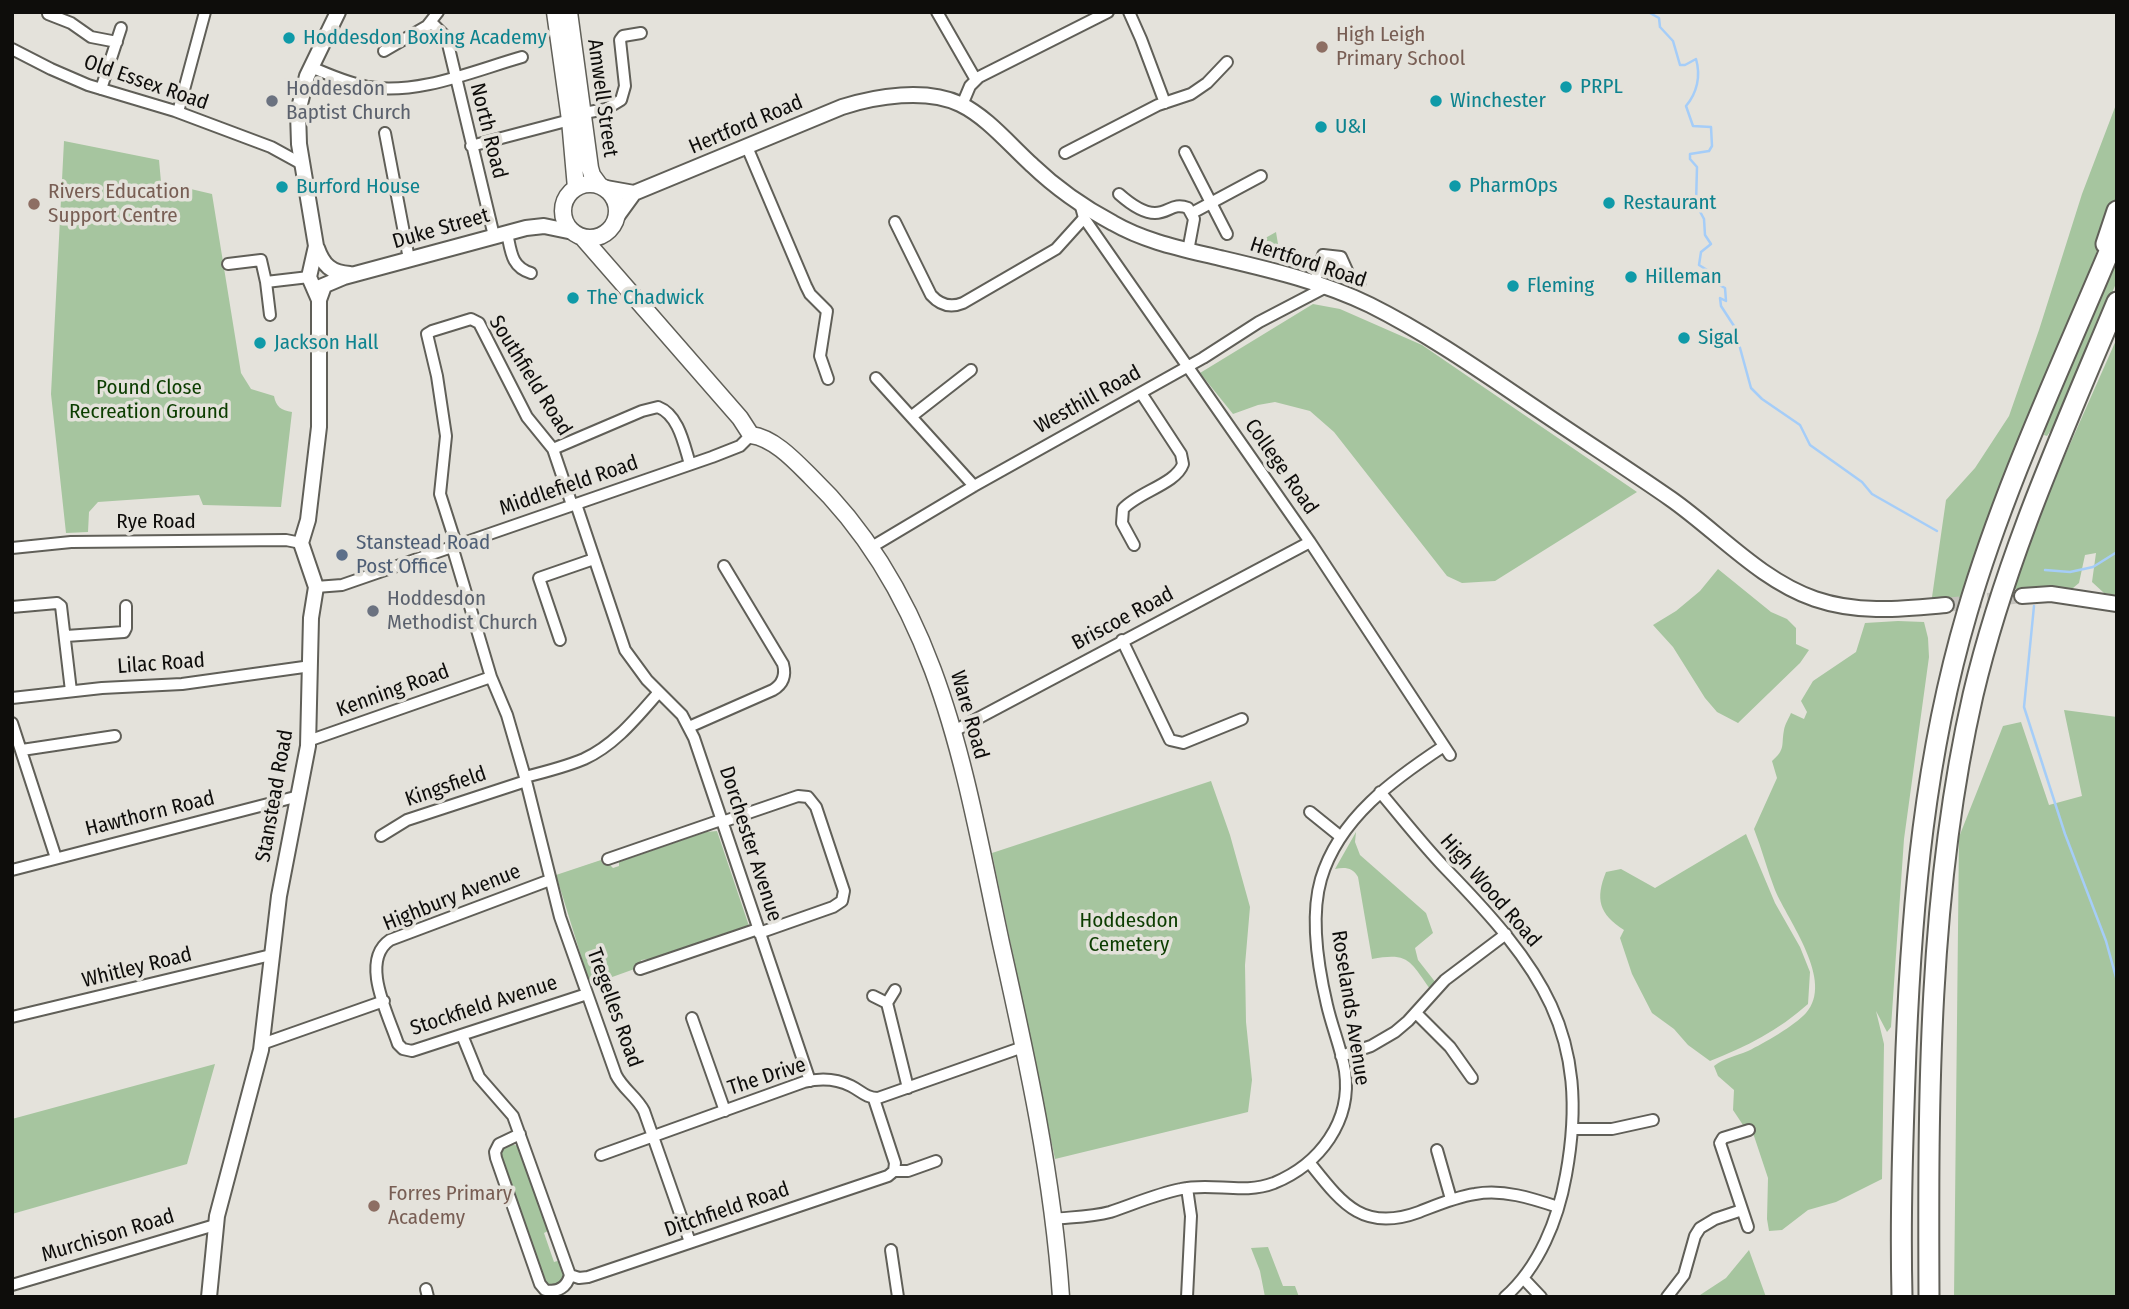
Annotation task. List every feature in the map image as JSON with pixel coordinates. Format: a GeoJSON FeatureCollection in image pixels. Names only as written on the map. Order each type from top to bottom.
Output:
{"type":"FeatureCollection","features":[{"type":"Feature","properties":{"kind":"highway"},"geometry":{"type":"LineString","coordinates":[[2085,309],[2117,211]]}},
{"type":"Feature","properties":{"kind":"highway"},"geometry":{"type":"LineString","coordinates":[[1902,1297],[1901,1151],[1911,930],[1924,806],[1935,744],[1958,646],[1991,541],[2017,471],[2117,233]]}},
{"type":"Feature","properties":{"kind":"highway"},"geometry":{"type":"LineString","coordinates":[[1929,1297],[1928,1159],[1934,1006],[1946,840],[1959,762],[1973,694],[2008,574],[2117,302]]}},
{"type":"Feature","properties":{"kind":"highway"},"geometry":{"type":"LineString","coordinates":[[2083,383],[2117,318]]}},
{"type":"Feature","properties":{"kind":"main road"},"geometry":{"type":"LineString","coordinates":[[301,542],[308,520],[319,427],[316,246],[298,138],[299,104],[311,67],[338,12]]}},
{"type":"Feature","properties":{"kind":"main road","name":"Amwell Street"},"geometry":{"type":"LineString","coordinates":[[555,12],[590,168],[592,175],[603,187]]}},
{"type":"Feature","properties":{"kind":"main road","name":"Amwell Street"},"geometry":{"type":"LineString","coordinates":[[569,12],[577,116],[576,188]]}},
{"type":"Feature","properties":{"kind":"main road","name":"Hertford Road"},"geometry":{"type":"LineString","coordinates":[[634,193],[823,115],[872,100],[926,97],[949,100],[983,120],[1043,175],[1111,222],[1151,240],[1320,286],[1366,303],[1405,323],[1467,361],[1671,499],[1769,575],[1793,589],[1817,599],[1857,609],[1946,605]]}},
{"type":"Feature","properties":{"kind":"main road"},"geometry":{"type":"LineString","coordinates":[[604,259],[608,232],[634,193],[587,184],[569,194],[563,206],[564,219],[578,235],[592,239],[608,232]]}},
{"type":"Feature","properties":{"kind":"main road"},"geometry":{"type":"LineString","coordinates":[[603,187],[616,201],[618,215]]}},
{"type":"Feature","properties":{"kind":"main road","name":"Duke Street"},"geometry":{"type":"LineString","coordinates":[[316,287],[501,234],[544,226],[578,235]]}},
{"type":"Feature","properties":{"kind":"main road","name":"Ware Road"},"geometry":{"type":"LineString","coordinates":[[578,235],[604,259],[622,284],[740,418],[751,436],[758,436],[769,442],[806,472],[838,504],[901,598],[921,638],[954,731],[1023,1047],[1053,1219],[1061,1297]]}},
{"type":"Feature","properties":{"kind":"main road"},"geometry":{"type":"LineString","coordinates":[[316,246],[326,266],[340,273],[355,274]]}},
{"type":"Feature","properties":{"kind":"main road","name":"Stanstead Road"},"geometry":{"type":"LineString","coordinates":[[209,1297],[215,1225],[262,1044],[279,891],[308,741],[311,618],[316,587],[301,542]]}},
{"type":"Feature","properties":{"kind":"main road"},"geometry":{"type":"LineString","coordinates":[[2022,596],[2051,594],[2117,604]]}},
{"type":"Feature","properties":{"kind":"street"},"geometry":{"type":"LineString","coordinates":[[178,112],[205,12]]}},
{"type":"Feature","properties":{"kind":"street"},"geometry":{"type":"LineString","coordinates":[[384,51],[431,22],[438,12]]}},
{"type":"Feature","properties":{"kind":"street"},"geometry":{"type":"LineString","coordinates":[[937,12],[976,80]]}},
{"type":"Feature","properties":{"kind":"street"},"geometry":{"type":"LineString","coordinates":[[962,106],[970,86],[976,80],[1108,12]]}},
{"type":"Feature","properties":{"kind":"street"},"geometry":{"type":"LineString","coordinates":[[1129,12],[1166,103]]}},
{"type":"Feature","properties":{"kind":"street"},"geometry":{"type":"LineString","coordinates":[[48,14],[71,23],[91,37],[117,42]]}},
{"type":"Feature","properties":{"kind":"street","name":"North Road"},"geometry":{"type":"LineString","coordinates":[[431,22],[446,39],[471,146],[501,234],[514,262],[520,269],[531,273]]}},
{"type":"Feature","properties":{"kind":"street"},"geometry":{"type":"LineString","coordinates":[[101,89],[121,28]]}},
{"type":"Feature","properties":{"kind":"street"},"geometry":{"type":"LineString","coordinates":[[471,146],[606,109],[621,100],[625,86],[621,37],[641,33]]}},
{"type":"Feature","properties":{"kind":"street","name":"Old Essex Road"},"geometry":{"type":"LineString","coordinates":[[12,49],[51,69],[101,89],[178,112],[271,147],[302,164]]}},
{"type":"Feature","properties":{"kind":"street"},"geometry":{"type":"LineString","coordinates":[[311,67],[352,83],[386,89],[415,86],[522,57]]}},
{"type":"Feature","properties":{"kind":"street"},"geometry":{"type":"LineString","coordinates":[[1065,153],[1166,103],[1185,97],[1200,88],[1227,62]]}},
{"type":"Feature","properties":{"kind":"street"},"geometry":{"type":"LineString","coordinates":[[385,133],[409,259]]}},
{"type":"Feature","properties":{"kind":"street"},"geometry":{"type":"LineString","coordinates":[[271,147],[285,147],[298,138]]}},
{"type":"Feature","properties":{"kind":"street"},"geometry":{"type":"LineString","coordinates":[[747,147],[806,286],[827,310],[820,356],[828,379]]}},
{"type":"Feature","properties":{"kind":"street"},"geometry":{"type":"LineString","coordinates":[[1185,152],[1227,234]]}},
{"type":"Feature","properties":{"kind":"street"},"geometry":{"type":"LineString","coordinates":[[1192,213],[1261,176]]}},
{"type":"Feature","properties":{"kind":"street"},"geometry":{"type":"LineString","coordinates":[[1119,194],[1133,205],[1153,213],[1175,205],[1188,208],[1192,213],[1194,227],[1188,250]]}},
{"type":"Feature","properties":{"kind":"street","name":"College Road"},"geometry":{"type":"LineString","coordinates":[[1080,203],[1084,218],[1098,240],[1310,542],[1447,750]]}},
{"type":"Feature","properties":{"kind":"street"},"geometry":{"type":"LineString","coordinates":[[895,222],[932,295],[950,306],[963,303],[1056,249],[1084,218]]}},
{"type":"Feature","properties":{"kind":"street"},"geometry":{"type":"LineString","coordinates":[[1098,240],[1111,222]]}},
{"type":"Feature","properties":{"kind":"street"},"geometry":{"type":"LineString","coordinates":[[1320,286],[1323,255],[1342,257],[1350,277],[1360,282]]}},
{"type":"Feature","properties":{"kind":"street"},"geometry":{"type":"LineString","coordinates":[[228,264],[261,260],[270,315]]}},
{"type":"Feature","properties":{"kind":"street"},"geometry":{"type":"LineString","coordinates":[[265,282],[316,287]]}},
{"type":"Feature","properties":{"kind":"street","name":"Westhill Road"},"geometry":{"type":"LineString","coordinates":[[870,548],[974,486],[1187,367],[1320,286]]}},
{"type":"Feature","properties":{"kind":"street","name":"Southfield Road"},"geometry":{"type":"LineString","coordinates":[[427,341],[427,334],[432,331],[468,320],[477,321],[527,417],[553,449],[594,559]]}},
{"type":"Feature","properties":{"kind":"street","name":"Tregelles Road"},"geometry":{"type":"LineString","coordinates":[[427,341],[437,376],[446,429],[440,494],[491,677],[507,715],[526,779],[550,880],[616,1074],[641,1106],[690,1242]]}},
{"type":"Feature","properties":{"kind":"street"},"geometry":{"type":"LineString","coordinates":[[912,416],[971,370]]}},
{"type":"Feature","properties":{"kind":"street"},"geometry":{"type":"LineString","coordinates":[[876,378],[974,486]]}},
{"type":"Feature","properties":{"kind":"street"},"geometry":{"type":"LineString","coordinates":[[1134,545],[1122,523],[1123,509],[1177,475],[1184,464],[1181,454],[1141,393]]}},
{"type":"Feature","properties":{"kind":"street"},"geometry":{"type":"LineString","coordinates":[[553,449],[658,407],[666,411],[674,422],[690,464]]}},
{"type":"Feature","properties":{"kind":"street","name":"Middlefield Road"},"geometry":{"type":"LineString","coordinates":[[316,587],[342,585],[740,446],[751,436]]}},
{"type":"Feature","properties":{"kind":"street","name":"Rye Road"},"geometry":{"type":"LineString","coordinates":[[12,548],[80,541],[301,542]]}},
{"type":"Feature","properties":{"kind":"street","name":"Briscoe Road"},"geometry":{"type":"LineString","coordinates":[[954,731],[1310,542]]}},
{"type":"Feature","properties":{"kind":"street"},"geometry":{"type":"LineString","coordinates":[[560,640],[539,578],[594,559]]}},
{"type":"Feature","properties":{"kind":"street","name":"Dorchester Avenue"},"geometry":{"type":"LineString","coordinates":[[594,559],[620,640],[635,666],[682,715],[689,727],[810,1081]]}},
{"type":"Feature","properties":{"kind":"street"},"geometry":{"type":"LineString","coordinates":[[689,727],[773,690],[784,676],[783,664],[724,566]]}},
{"type":"Feature","properties":{"kind":"street"},"geometry":{"type":"LineString","coordinates":[[12,607],[57,603],[63,609],[71,691]]}},
{"type":"Feature","properties":{"kind":"street"},"geometry":{"type":"LineString","coordinates":[[66,636],[124,632],[127,628],[126,607]]}},
{"type":"Feature","properties":{"kind":"street"},"geometry":{"type":"LineString","coordinates":[[1122,640],[1170,740],[1174,743],[1183,743],[1242,719]]}},
{"type":"Feature","properties":{"kind":"street","name":"Lilac Road"},"geometry":{"type":"LineString","coordinates":[[12,698],[71,691],[182,684],[311,666]]}},
{"type":"Feature","properties":{"kind":"street","name":"Kenning Road"},"geometry":{"type":"LineString","coordinates":[[308,741],[491,677]]}},
{"type":"Feature","properties":{"kind":"street","name":"Kingsfield"},"geometry":{"type":"LineString","coordinates":[[381,836],[407,820],[595,753],[620,735],[659,692]]}},
{"type":"Feature","properties":{"kind":"street"},"geometry":{"type":"LineString","coordinates":[[12,723],[56,858]]}},
{"type":"Feature","properties":{"kind":"street"},"geometry":{"type":"LineString","coordinates":[[22,750],[115,736]]}},
{"type":"Feature","properties":{"kind":"street","name":"Roselands Avenue"},"geometry":{"type":"LineString","coordinates":[[1053,1219],[1100,1214],[1187,1188],[1203,1186],[1255,1189],[1287,1177],[1309,1162],[1330,1139],[1343,1109],[1346,1080],[1324,990],[1317,928],[1321,877],[1341,837],[1380,792],[1447,750]]}},
{"type":"Feature","properties":{"kind":"street","name":"High Wood Road"},"geometry":{"type":"LineString","coordinates":[[1380,792],[1428,850],[1506,934],[1541,983],[1560,1023],[1570,1073],[1572,1129],[1567,1168],[1558,1207],[1537,1258],[1523,1278],[1504,1297]]}},
{"type":"Feature","properties":{"kind":"street","name":"Hawthorn Road"},"geometry":{"type":"LineString","coordinates":[[12,870],[299,796]]}},
{"type":"Feature","properties":{"kind":"street"},"geometry":{"type":"LineString","coordinates":[[608,859],[798,796],[808,797],[816,807],[844,891],[844,898],[837,906],[639,970]]}},
{"type":"Feature","properties":{"kind":"street"},"geometry":{"type":"LineString","coordinates":[[1310,812],[1341,837]]}},
{"type":"Feature","properties":{"kind":"street","name":"Highbury Avenue"},"geometry":{"type":"LineString","coordinates":[[384,1001],[375,965],[378,953],[385,944],[409,932],[550,880]]}},
{"type":"Feature","properties":{"kind":"street"},"geometry":{"type":"LineString","coordinates":[[1341,1056],[1383,1040],[1416,1013],[1445,980],[1506,934]]}},
{"type":"Feature","properties":{"kind":"street","name":"Whitley Road"},"geometry":{"type":"LineString","coordinates":[[12,1017],[271,955]]}},
{"type":"Feature","properties":{"kind":"street"},"geometry":{"type":"LineString","coordinates":[[895,990],[887,1003],[908,1088]]}},
{"type":"Feature","properties":{"kind":"street","name":"Stockfield Avenue"},"geometry":{"type":"LineString","coordinates":[[384,1001],[398,1044],[403,1049],[412,1051],[587,994]]}},
{"type":"Feature","properties":{"kind":"street"},"geometry":{"type":"LineString","coordinates":[[873,996],[887,1003]]}},
{"type":"Feature","properties":{"kind":"street"},"geometry":{"type":"LineString","coordinates":[[262,1044],[384,1001]]}},
{"type":"Feature","properties":{"kind":"street"},"geometry":{"type":"LineString","coordinates":[[1416,1013],[1450,1046],[1472,1077]]}},
{"type":"Feature","properties":{"kind":"street"},"geometry":{"type":"LineString","coordinates":[[692,1018],[725,1111]]}},
{"type":"Feature","properties":{"kind":"street"},"geometry":{"type":"LineString","coordinates":[[462,1035],[479,1077],[510,1111],[570,1275]]}},
{"type":"Feature","properties":{"kind":"street"},"geometry":{"type":"LineString","coordinates":[[894,1171],[894,1158],[874,1098],[1023,1047]]}},
{"type":"Feature","properties":{"kind":"street","name":"The Drive"},"geometry":{"type":"LineString","coordinates":[[601,1155],[810,1081],[840,1082],[874,1098]]}},
{"type":"Feature","properties":{"kind":"street"},"geometry":{"type":"LineString","coordinates":[[1572,1129],[1612,1129],[1653,1120]]}},
{"type":"Feature","properties":{"kind":"street"},"geometry":{"type":"LineString","coordinates":[[1748,1227],[1720,1143],[1723,1138],[1749,1130]]}},
{"type":"Feature","properties":{"kind":"street","name":"Ditchfield Road"},"geometry":{"type":"LineString","coordinates":[[520,1134],[499,1144],[495,1152],[539,1292],[559,1290],[567,1283],[570,1275],[589,1277],[888,1176],[894,1171],[904,1172],[936,1161]]}},
{"type":"Feature","properties":{"kind":"street"},"geometry":{"type":"LineString","coordinates":[[1437,1150],[1451,1199]]}},
{"type":"Feature","properties":{"kind":"street"},"geometry":{"type":"LineString","coordinates":[[1309,1162],[1346,1205],[1364,1216],[1385,1219],[1402,1217],[1451,1199],[1475,1194],[1504,1193],[1558,1207]]}},
{"type":"Feature","properties":{"kind":"street"},"geometry":{"type":"LineString","coordinates":[[1187,1188],[1191,1216],[1187,1297]]}},
{"type":"Feature","properties":{"kind":"street"},"geometry":{"type":"LineString","coordinates":[[1667,1297],[1684,1275],[1695,1236],[1700,1228],[1710,1221],[1742,1210]]}},
{"type":"Feature","properties":{"kind":"street","name":"Murchison Road"},"geometry":{"type":"LineString","coordinates":[[12,1285],[215,1225]]}},
{"type":"Feature","properties":{"kind":"street"},"geometry":{"type":"LineString","coordinates":[[891,1250],[898,1297]]}},
{"type":"Feature","properties":{"kind":"street"},"geometry":{"type":"LineString","coordinates":[[1523,1278],[1541,1297]]}},
{"type":"Feature","properties":{"kind":"green space"},"geometry":{"type":"Polygon","coordinates":[[[2117,102],[2117,197],[2063,343],[1965,597],[1931,604],[1946,500],[1975,468],[2009,416],[2082,194],[2117,102]]]}},
{"type":"Feature","properties":{"kind":"green space","name":"Pound Close Recreation Ground"},"geometry":{"type":"Polygon","coordinates":[[[64,141],[159,160],[161,182],[212,194],[241,373],[251,389],[274,396],[280,407],[292,412],[281,507],[203,505],[199,495],[98,502],[89,512],[88,532],[66,533],[51,394],[64,141]]]}},
{"type":"Feature","properties":{"kind":"green space"},"geometry":{"type":"Polygon","coordinates":[[[1276,232],[1278,244],[1273,253],[1267,255],[1258,250],[1260,241],[1276,232]]]}},
{"type":"Feature","properties":{"kind":"green space"},"geometry":{"type":"Polygon","coordinates":[[[2117,251],[2117,281],[2060,417],[2047,436],[2044,435],[2049,412],[2117,251]]]}},
{"type":"Feature","properties":{"kind":"green space"},"geometry":{"type":"Polygon","coordinates":[[[1313,304],[1340,309],[1422,345],[1637,492],[1495,581],[1462,583],[1447,576],[1334,432],[1310,411],[1275,402],[1233,414],[1200,373],[1313,304]]]}},
{"type":"Feature","properties":{"kind":"green space"},"geometry":{"type":"Polygon","coordinates":[[[2117,338],[2117,595],[2104,593],[2092,582],[2096,553],[2085,555],[2079,583],[2073,588],[2014,589],[2036,521],[2117,338]]]}},
{"type":"Feature","properties":{"kind":"green space"},"geometry":{"type":"Polygon","coordinates":[[[1718,569],[1771,612],[1787,619],[1796,628],[1796,644],[1809,650],[1800,663],[1738,723],[1717,712],[1673,647],[1653,625],[1676,611],[1700,591],[1718,569]]]}},
{"type":"Feature","properties":{"kind":"green space"},"geometry":{"type":"Polygon","coordinates":[[[1924,622],[1929,657],[1904,839],[1891,1027],[1887,1032],[1876,1011],[1884,1044],[1882,1179],[1836,1202],[1808,1210],[1782,1230],[1769,1231],[1768,1178],[1750,1124],[1743,1125],[1733,1110],[1734,1090],[1718,1076],[1714,1066],[1762,1044],[1801,1018],[1814,1000],[1815,985],[1806,951],[1775,890],[1754,829],[1777,778],[1772,761],[1781,750],[1785,726],[1791,713],[1804,719],[1807,712],[1801,701],[1813,681],[1856,652],[1865,623],[1924,622]]]}},
{"type":"Feature","properties":{"kind":"green space"},"geometry":{"type":"Polygon","coordinates":[[[2064,710],[2117,717],[2117,1297],[1954,1297],[1959,837],[2003,726],[2021,722],[2049,805],[2082,796],[2064,710]]]}},
{"type":"Feature","properties":{"kind":"green space","name":"Hoddesdon Cemetery"},"geometry":{"type":"Polygon","coordinates":[[[1211,781],[1230,835],[1250,907],[1245,965],[1246,1022],[1252,1080],[1248,1112],[1055,1159],[992,853],[1211,781]]]}},
{"type":"Feature","properties":{"kind":"green space"},"geometry":{"type":"Polygon","coordinates":[[[717,831],[749,926],[641,960],[640,967],[590,985],[556,875],[601,860],[603,864],[609,864],[613,868],[619,866],[619,862],[706,832],[717,831]]]}},
{"type":"Feature","properties":{"kind":"green space"},"geometry":{"type":"Polygon","coordinates":[[[1356,832],[1355,842],[1360,855],[1426,913],[1433,933],[1415,948],[1418,960],[1436,983],[1430,989],[1407,961],[1394,957],[1372,959],[1358,877],[1348,868],[1335,869],[1356,832]]]}},
{"type":"Feature","properties":{"kind":"green space"},"geometry":{"type":"Polygon","coordinates":[[[1746,834],[1775,903],[1800,947],[1810,972],[1808,1004],[1762,1037],[1710,1061],[1652,1013],[1632,974],[1620,938],[1624,930],[1604,912],[1601,890],[1606,872],[1621,869],[1655,888],[1746,834]]]}},
{"type":"Feature","properties":{"kind":"green space"},"geometry":{"type":"Polygon","coordinates":[[[215,1064],[187,1164],[12,1214],[12,1119],[215,1064]]]}},
{"type":"Feature","properties":{"kind":"green space"},"geometry":{"type":"Polygon","coordinates":[[[509,1144],[519,1146],[550,1230],[544,1233],[554,1262],[561,1260],[564,1275],[555,1287],[541,1280],[502,1161],[501,1148],[509,1144]]]}},
{"type":"Feature","properties":{"kind":"green space"},"geometry":{"type":"Polygon","coordinates":[[[1268,1247],[1283,1286],[1295,1286],[1299,1297],[1265,1297],[1260,1271],[1251,1248],[1268,1247]]]}},
{"type":"Feature","properties":{"kind":"green space"},"geometry":{"type":"Polygon","coordinates":[[[1749,1250],[1766,1297],[1697,1297],[1726,1278],[1749,1250]]]}},
{"type":"Feature","properties":{"kind":"waterway"},"geometry":{"type":"LineString","coordinates":[[1648,12],[1659,18],[1660,27],[1673,41],[1680,65],[1696,59],[1697,84],[1686,106],[1693,126],[1711,127],[1712,146],[1709,151],[1690,154],[1690,159],[1697,167],[1696,204],[1704,219],[1705,235],[1711,244],[1701,252],[1699,265],[1712,273],[1714,282],[1725,288],[1726,301],[1720,298],[1721,306],[1734,326],[1751,388],[1762,399],[1800,425],[1810,445],[1862,482],[1872,494],[1937,531]]}},
{"type":"Feature","properties":{"kind":"waterway"},"geometry":{"type":"LineString","coordinates":[[2045,570],[2070,572],[2093,567],[2117,552]]}},
{"type":"Feature","properties":{"kind":"waterway"},"geometry":{"type":"LineString","coordinates":[[2034,606],[2024,707],[2065,834],[2106,941],[2117,981]]}},
{"type":"Feature","properties":{"kind":"tunnel"},"geometry":{"type":"LineString","coordinates":[[1946,605],[2022,596]]}},
{"type":"Feature","properties":{"kind":"place","name":"Hoddesdon Boxing Academy"},"geometry":{"type":"Point","coordinates":[289,38]}},
{"type":"Feature","properties":{"kind":"place","name":"High Leigh Primary School"},"geometry":{"type":"Point","coordinates":[1322,47]}},
{"type":"Feature","properties":{"kind":"place","name":"PRPL"},"geometry":{"type":"Point","coordinates":[1566,87]}},
{"type":"Feature","properties":{"kind":"place","name":"Hoddesdon Baptist Church"},"geometry":{"type":"Point","coordinates":[272,101]}},
{"type":"Feature","properties":{"kind":"place","name":"Winchester"},"geometry":{"type":"Point","coordinates":[1436,101]}},
{"type":"Feature","properties":{"kind":"place","name":"U&I"},"geometry":{"type":"Point","coordinates":[1321,127]}},
{"type":"Feature","properties":{"kind":"place","name":"PharmOps"},"geometry":{"type":"Point","coordinates":[1455,186]}},
{"type":"Feature","properties":{"kind":"place","name":"Burford House"},"geometry":{"type":"Point","coordinates":[282,187]}},
{"type":"Feature","properties":{"kind":"place","name":"Restaurant"},"geometry":{"type":"Point","coordinates":[1609,203]}},
{"type":"Feature","properties":{"kind":"place","name":"Rivers Education Support Centre"},"geometry":{"type":"Point","coordinates":[34,204]}},
{"type":"Feature","properties":{"kind":"place","name":"Hilleman"},"geometry":{"type":"Point","coordinates":[1631,277]}},
{"type":"Feature","properties":{"kind":"place","name":"Fleming"},"geometry":{"type":"Point","coordinates":[1513,286]}},
{"type":"Feature","properties":{"kind":"place","name":"The Chadwick"},"geometry":{"type":"Point","coordinates":[573,298]}},
{"type":"Feature","properties":{"kind":"place","name":"Sigal"},"geometry":{"type":"Point","coordinates":[1684,338]}},
{"type":"Feature","properties":{"kind":"place","name":"Jackson Hall"},"geometry":{"type":"Point","coordinates":[260,343]}},
{"type":"Feature","properties":{"kind":"place","name":"Stanstead Road Post Office"},"geometry":{"type":"Point","coordinates":[342,555]}},
{"type":"Feature","properties":{"kind":"place","name":"Hoddesdon Methodist Church"},"geometry":{"type":"Point","coordinates":[373,611]}},
{"type":"Feature","properties":{"kind":"place","name":"Forres Primary Academy"},"geometry":{"type":"Point","coordinates":[374,1206]}}]}
